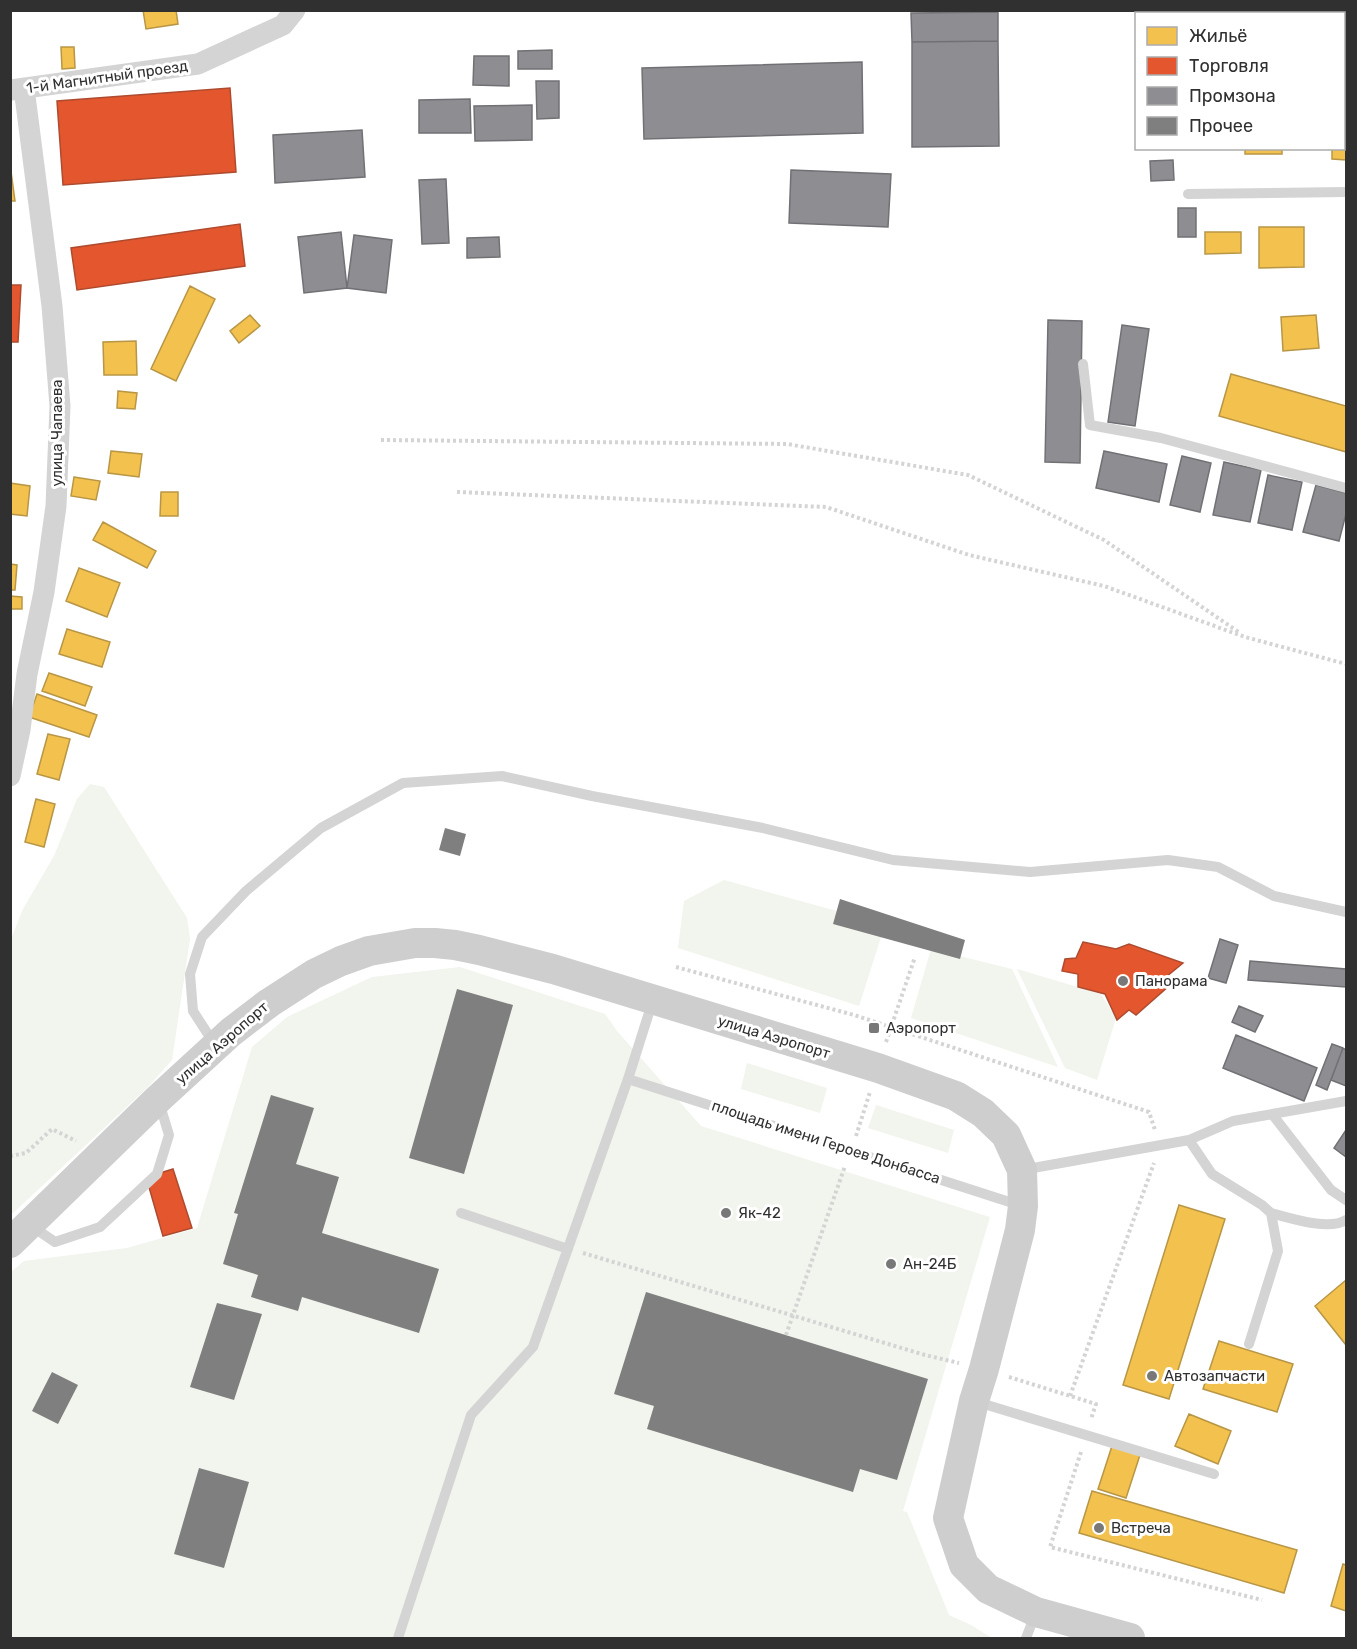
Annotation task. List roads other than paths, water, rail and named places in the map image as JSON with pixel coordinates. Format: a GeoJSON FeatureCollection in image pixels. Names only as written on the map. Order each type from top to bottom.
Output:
{"type":"FeatureCollection","features":[{"type":"Feature","properties":{"kind":"main road","name":"улица Аэропорт"},"geometry":{"type":"LineString","coordinates":[[20,1234],[216,1046],[269,1003],[314,974],[341,961],[369,951],[415,943],[455,945],[553,969],[878,1068],[957,1096],[983,1113],[1006,1135],[1022,1170],[1023,1206],[1020,1230],[974,1401],[948,1518],[964,1565],[1031,1625],[1130,1638]]}},
{"type":"Feature","properties":{"kind":"street","name":"1-й Магнитный проезд"},"geometry":{"type":"LineString","coordinates":[[17,89],[198,64],[283,25],[295,10]]}},
{"type":"Feature","properties":{"kind":"street","name":"улица Чапаева"},"geometry":{"type":"LineString","coordinates":[[10,776],[20,730],[27,674],[44,592],[56,506],[60,406],[52,306],[17,89]]}},
{"type":"Feature","properties":{"kind":"lane"},"geometry":{"type":"LineString","coordinates":[[1188,194],[1347,192]]}},
{"type":"Feature","properties":{"kind":"lane"},"geometry":{"type":"LineString","coordinates":[[1083,364],[1090,425],[1161,438],[1347,488]]}},
{"type":"Feature","properties":{"kind":"lane"},"geometry":{"type":"LineString","coordinates":[[216,1046],[193,1011],[190,974],[202,937],[246,891],[321,828],[403,783],[502,776],[592,796],[763,828],[893,860],[1030,872],[1168,860],[1218,867],[1274,896],[1347,912]]}},
{"type":"Feature","properties":{"kind":"lane"},"geometry":{"type":"LineString","coordinates":[[398,1638],[471,1415],[533,1347],[628,1078],[653,1000]]}},
{"type":"Feature","properties":{"kind":"lane","name":"площадь имени Героев Донбасса"},"geometry":{"type":"LineString","coordinates":[[628,1078],[1023,1206]]}},
{"type":"Feature","properties":{"kind":"lane"},"geometry":{"type":"LineString","coordinates":[[20,1234],[55,1242],[100,1227],[157,1174],[169,1135],[158,1100]]}},
{"type":"Feature","properties":{"kind":"lane"},"geometry":{"type":"LineString","coordinates":[[1022,1170],[1189,1140],[1233,1121],[1347,1101]]}},
{"type":"Feature","properties":{"kind":"lane"},"geometry":{"type":"LineString","coordinates":[[1272,1114],[1331,1190],[1347,1200]]}},
{"type":"Feature","properties":{"kind":"lane"},"geometry":{"type":"LineString","coordinates":[[1189,1140],[1212,1174],[1271,1213],[1307,1222],[1340,1224],[1347,1220]]}},
{"type":"Feature","properties":{"kind":"lane"},"geometry":{"type":"LineString","coordinates":[[461,1213],[568,1249]]}},
{"type":"Feature","properties":{"kind":"lane"},"geometry":{"type":"LineString","coordinates":[[1249,1344],[1278,1251],[1271,1213]]}},
{"type":"Feature","properties":{"kind":"lane"},"geometry":{"type":"LineString","coordinates":[[974,1401],[1214,1474]]}},
{"type":"Feature","properties":{"kind":"place","name":"Панорама"},"geometry":{"type":"Point","coordinates":[1123,981]}},
{"type":"Feature","properties":{"kind":"place","name":"Аэропорт"},"geometry":{"type":"Point","coordinates":[874,1028]}},
{"type":"Feature","properties":{"kind":"place","name":"Як-42"},"geometry":{"type":"Point","coordinates":[726,1213]}},
{"type":"Feature","properties":{"kind":"place","name":"Ан-24Б"},"geometry":{"type":"Point","coordinates":[891,1264]}},
{"type":"Feature","properties":{"kind":"place","name":"Автозапчасти"},"geometry":{"type":"Point","coordinates":[1152,1376]}},
{"type":"Feature","properties":{"kind":"place","name":"Встреча"},"geometry":{"type":"Point","coordinates":[1099,1528]}}]}
